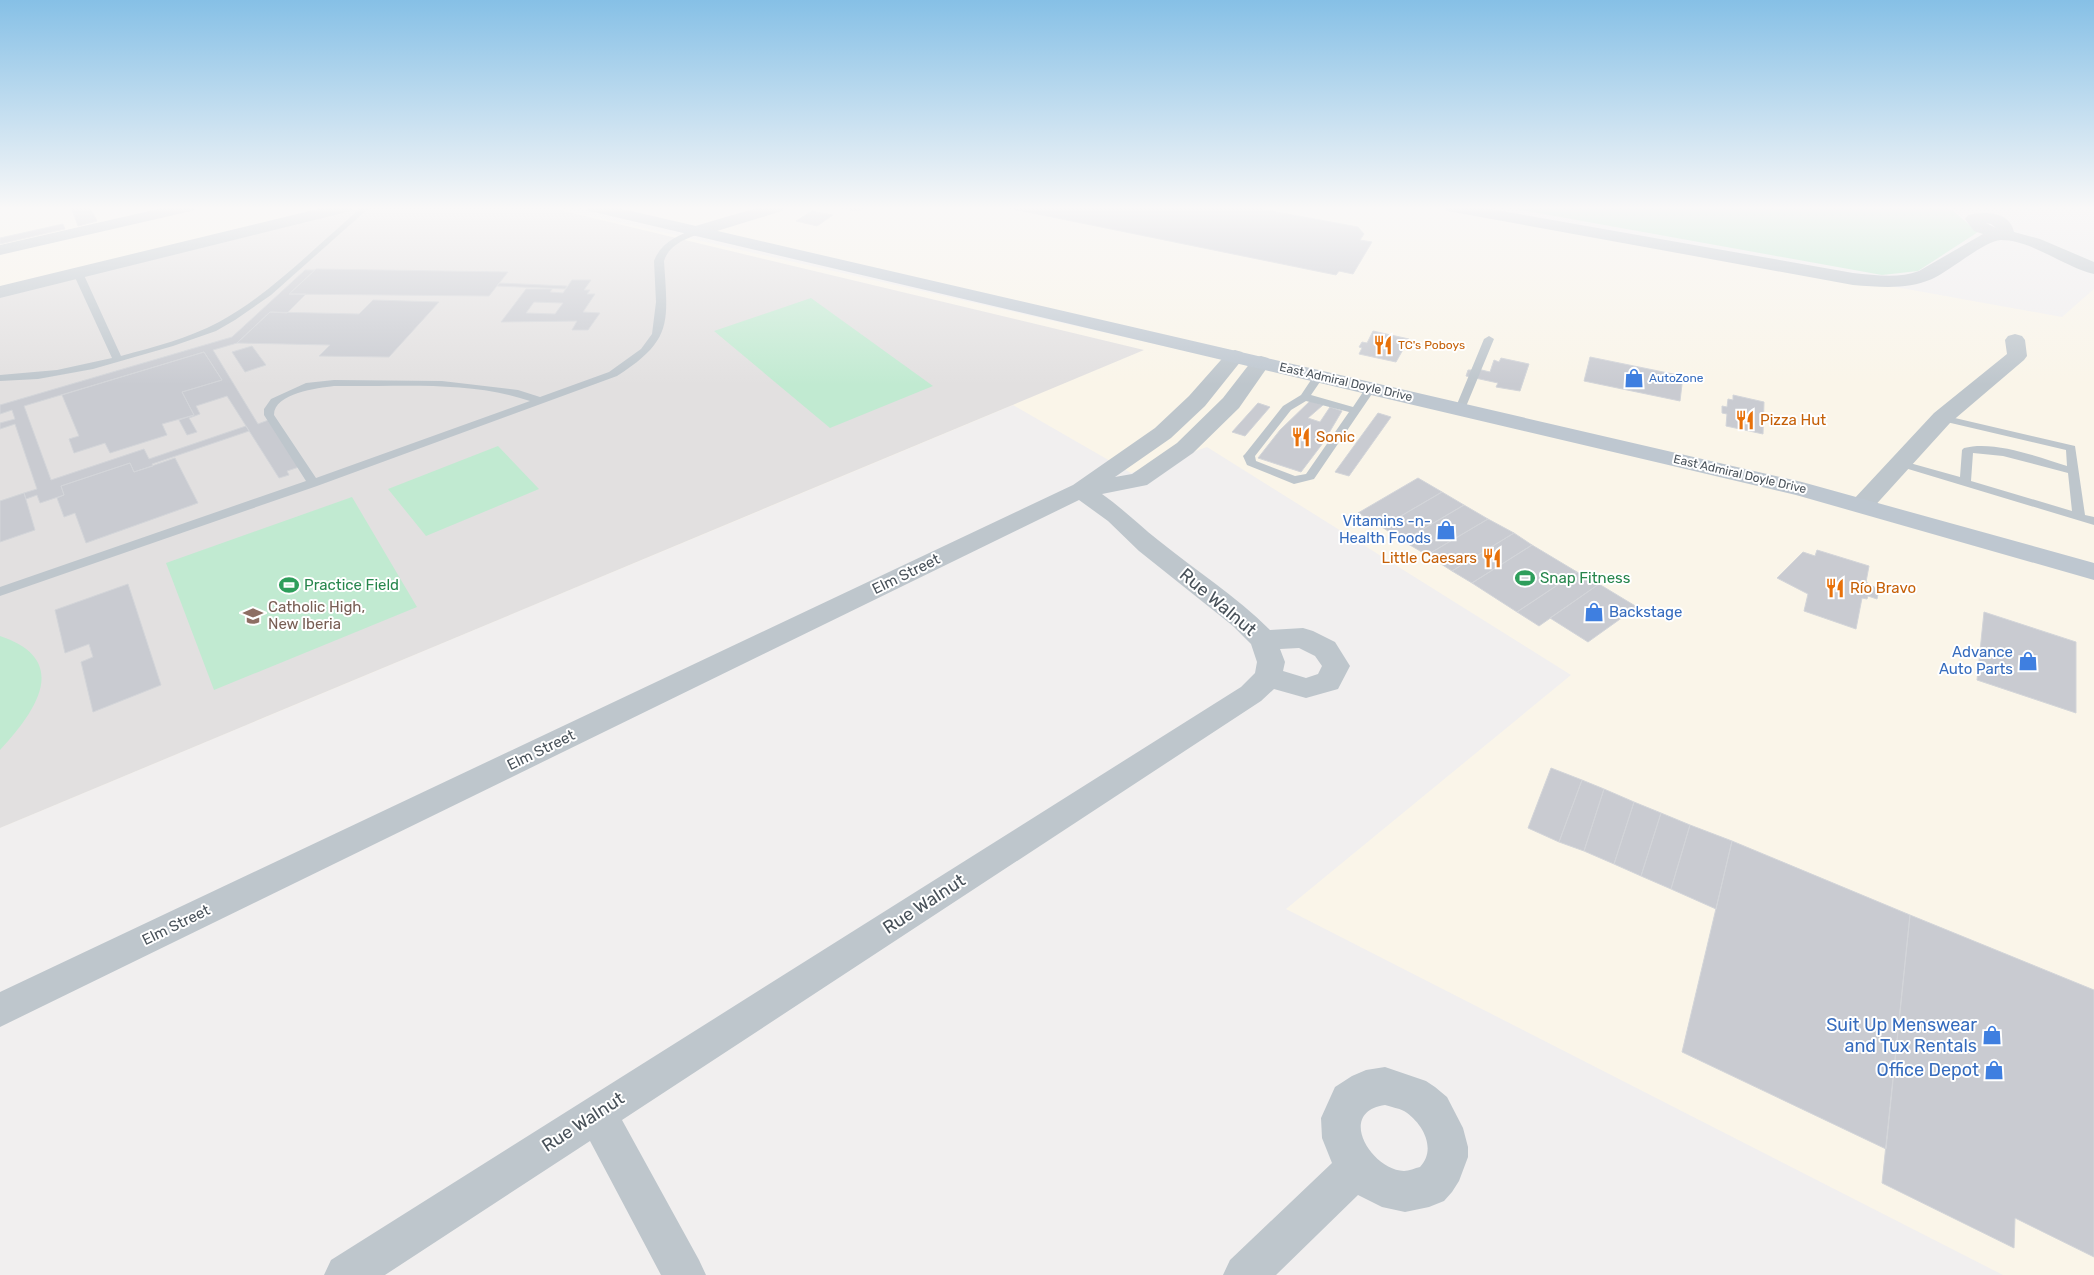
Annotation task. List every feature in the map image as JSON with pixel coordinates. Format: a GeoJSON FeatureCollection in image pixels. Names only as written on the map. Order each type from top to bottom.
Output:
{"type":"FeatureCollection","features":[{"type":"Feature","properties":{"kind":"main road","name":"East Admiral Doyle Drive"},"geometry":{"type":"LineString","coordinates":[[851,266],[1707,466],[1862,505],[2094,572]]}},
{"type":"Feature","properties":{"kind":"street"},"geometry":{"type":"LineString","coordinates":[[0,292],[104,266]]}},
{"type":"Feature","properties":{"kind":"street"},"geometry":{"type":"LineString","coordinates":[[1780,266],[1831,276],[1875,281],[1912,279],[1926,275],[1940,266]]}},
{"type":"Feature","properties":{"kind":"street"},"geometry":{"type":"LineString","coordinates":[[1862,505],[1942,418],[2017,356],[2015,340]]}},
{"type":"Feature","properties":{"kind":"street","name":"Elm Street"},"geometry":{"type":"LineString","coordinates":[[0,1010],[1081,490],[1163,433],[1197,401],[1235,356]]}},
{"type":"Feature","properties":{"kind":"street","name":"Elm Street"},"geometry":{"type":"LineString","coordinates":[[1081,490],[1139,480],[1185,448],[1231,403],[1261,362]]}},
{"type":"Feature","properties":{"kind":"street","name":"Rue Walnut"},"geometry":{"type":"LineString","coordinates":[[346,1275],[1251,694],[1268,677],[1271,662],[1263,640],[1243,619],[1148,545],[1117,516],[1081,490]]}},
{"type":"Feature","properties":{"kind":"street"},"geometry":{"type":"LineString","coordinates":[[1263,640],[1303,638],[1325,649],[1336,666],[1328,682],[1306,688],[1268,677]]}},
{"type":"Feature","properties":{"kind":"street"},"geometry":{"type":"LineString","coordinates":[[597,1113],[684,1275]]}},
{"type":"Feature","properties":{"kind":"street"},"geometry":{"type":"LineString","coordinates":[[1245,1275],[1356,1168]]}},
{"type":"Feature","properties":{"kind":"lane"},"geometry":{"type":"LineString","coordinates":[[0,378],[51,376],[91,368],[208,331],[233,318],[269,291],[297,266]]}},
{"type":"Feature","properties":{"kind":"lane"},"geometry":{"type":"LineString","coordinates":[[0,592],[313,483],[613,374],[636,359],[653,341],[661,313],[659,266]]}},
{"type":"Feature","properties":{"kind":"lane"},"geometry":{"type":"LineString","coordinates":[[78,273],[118,360]]}},
{"type":"Feature","properties":{"kind":"lane"},"geometry":{"type":"LineString","coordinates":[[1460,409],[1489,339]]}},
{"type":"Feature","properties":{"kind":"lane"},"geometry":{"type":"LineString","coordinates":[[1319,376],[1305,397],[1287,408],[1249,456],[1251,463],[1294,480],[1310,477],[1371,388]]}},
{"type":"Feature","properties":{"kind":"lane"},"geometry":{"type":"LineString","coordinates":[[313,483],[269,415],[269,409],[275,401],[306,386],[334,383],[442,384],[518,393],[542,401]]}},
{"type":"Feature","properties":{"kind":"lane"},"geometry":{"type":"LineString","coordinates":[[1305,397],[1356,412]]}},
{"type":"Feature","properties":{"kind":"lane"},"geometry":{"type":"LineString","coordinates":[[1942,418],[2071,448],[2078,517]]}},
{"type":"Feature","properties":{"kind":"lane"},"geometry":{"type":"LineString","coordinates":[[1965,484],[1968,450],[1971,448],[1992,450],[2073,471]]}},
{"type":"Feature","properties":{"kind":"lane"},"geometry":{"type":"LineString","coordinates":[[1899,463],[2094,521]]}},
{"type":"Feature","properties":{"kind":"shaded area"},"geometry":{"type":"Polygon","coordinates":[[[0,266],[814,266],[1780,486],[855,266],[1782,266],[2062,317],[2094,289],[2094,1275],[2003,1275],[1286,909],[1571,675],[1207,447],[1131,473],[1013,405],[0,828],[0,266]]]}},
{"type":"Feature","properties":{"kind":"shaded area","name":"Catholic High, New Iberia"},"geometry":{"type":"Polygon","coordinates":[[[117,266],[795,266],[1144,350],[0,828],[0,295],[117,266]]]}},
{"type":"Feature","properties":{"kind":"green space"},"geometry":{"type":"Polygon","coordinates":[[[1835,266],[1925,266],[1918,271],[1882,275],[1835,266]]]}},
{"type":"Feature","properties":{"kind":"green space"},"geometry":{"type":"Polygon","coordinates":[[[811,298],[933,386],[830,428],[714,331],[811,298]]]}},
{"type":"Feature","properties":{"kind":"green space"},"geometry":{"type":"Polygon","coordinates":[[[498,446],[539,489],[426,536],[388,489],[498,446]]]}},
{"type":"Feature","properties":{"kind":"green space","name":"Practice Field"},"geometry":{"type":"Polygon","coordinates":[[[352,497],[417,607],[214,690],[166,563],[352,497]]]}},
{"type":"Feature","properties":{"kind":"green space"},"geometry":{"type":"Polygon","coordinates":[[[0,636],[22,646],[35,658],[41,672],[41,687],[35,703],[25,719],[0,750],[0,636]]]}},
{"type":"Feature","properties":{"kind":"building"},"geometry":{"type":"Polygon","coordinates":[[[1294,266],[1357,266],[1353,274],[1339,271],[1336,275],[1294,266]]]}},
{"type":"Feature","properties":{"kind":"building"},"geometry":{"type":"Polygon","coordinates":[[[316,269],[508,272],[489,296],[289,294],[316,269]]]}},
{"type":"Feature","properties":{"kind":"building"},"geometry":{"type":"Polygon","coordinates":[[[305,270],[315,270],[289,294],[306,294],[287,313],[270,312],[237,343],[213,350],[258,424],[271,419],[302,466],[287,471],[289,475],[279,478],[227,396],[196,406],[200,414],[189,418],[197,432],[187,435],[179,420],[194,415],[182,392],[222,380],[204,352],[24,406],[51,480],[144,449],[149,459],[246,426],[249,431],[134,472],[130,463],[61,486],[64,495],[40,503],[37,495],[26,499],[24,493],[37,489],[15,424],[0,429],[0,423],[15,419],[12,410],[0,414],[0,405],[232,337],[305,270]]]}},
{"type":"Feature","properties":{"kind":"building"},"geometry":{"type":"Polygon","coordinates":[[[572,280],[591,280],[584,290],[590,290],[587,294],[595,294],[583,312],[600,313],[588,330],[572,330],[577,321],[501,322],[526,289],[552,289],[550,292],[563,293],[572,280]],[[534,302],[526,313],[555,314],[563,303],[534,302]]]}},
{"type":"Feature","properties":{"kind":"building"},"geometry":{"type":"Polygon","coordinates":[[[499,283],[567,286],[565,289],[497,286],[499,283]]]}},
{"type":"Feature","properties":{"kind":"building"},"geometry":{"type":"Polygon","coordinates":[[[373,300],[439,302],[389,357],[319,356],[330,345],[237,343],[270,312],[359,314],[373,300]]]}},
{"type":"Feature","properties":{"kind":"building","name":"TC's Poboys"},"geometry":{"type":"Polygon","coordinates":[[[1373,331],[1409,339],[1396,362],[1359,354],[1362,348],[1359,347],[1362,342],[1367,343],[1373,331]]]}},
{"type":"Feature","properties":{"kind":"building"},"geometry":{"type":"Polygon","coordinates":[[[252,346],[266,365],[245,372],[232,352],[252,346]]]}},
{"type":"Feature","properties":{"kind":"building"},"geometry":{"type":"Polygon","coordinates":[[[204,352],[222,380],[182,392],[194,415],[162,424],[167,435],[110,453],[105,443],[74,453],[69,439],[79,436],[62,395],[204,352]]]}},
{"type":"Feature","properties":{"kind":"building","name":"AutoZone"},"geometry":{"type":"Polygon","coordinates":[[[1590,357],[1683,376],[1680,401],[1584,381],[1590,357]]]}},
{"type":"Feature","properties":{"kind":"building"},"geometry":{"type":"Polygon","coordinates":[[[1501,358],[1529,364],[1520,391],[1496,387],[1498,383],[1466,376],[1468,370],[1473,368],[1490,372],[1494,360],[1499,362],[1501,358]]]}},
{"type":"Feature","properties":{"kind":"building","name":"Pizza Hut"},"geometry":{"type":"Polygon","coordinates":[[[1733,395],[1764,402],[1763,434],[1726,426],[1727,414],[1722,413],[1722,406],[1727,407],[1728,399],[1733,400],[1733,395]]]}},
{"type":"Feature","properties":{"kind":"building","name":"Sonic"},"geometry":{"type":"Polygon","coordinates":[[[1310,401],[1323,405],[1308,418],[1320,422],[1330,407],[1342,411],[1323,443],[1301,472],[1258,458],[1280,430],[1310,401]]]}},
{"type":"Feature","properties":{"kind":"building"},"geometry":{"type":"Polygon","coordinates":[[[1258,403],[1270,407],[1245,436],[1232,432],[1258,403]]]}},
{"type":"Feature","properties":{"kind":"building","name":"Sonic"},"geometry":{"type":"Polygon","coordinates":[[[1378,413],[1391,417],[1349,476],[1335,472],[1378,413]]]}},
{"type":"Feature","properties":{"kind":"building"},"geometry":{"type":"Polygon","coordinates":[[[175,458],[198,503],[86,543],[75,513],[64,517],[57,498],[64,495],[61,486],[130,463],[134,472],[175,458]]]}},
{"type":"Feature","properties":{"kind":"building"},"geometry":{"type":"Polygon","coordinates":[[[1418,478],[1442,492],[1382,527],[1358,513],[1418,478]]]}},
{"type":"Feature","properties":{"kind":"building"},"geometry":{"type":"Polygon","coordinates":[[[1442,492],[1464,505],[1403,541],[1382,527],[1442,492]]]}},
{"type":"Feature","properties":{"kind":"building"},"geometry":{"type":"Polygon","coordinates":[[[24,493],[35,530],[0,542],[0,501],[24,493]]]}},
{"type":"Feature","properties":{"kind":"building","name":"Vitamins -n- Health Foods"},"geometry":{"type":"Polygon","coordinates":[[[1464,505],[1488,519],[1427,555],[1403,541],[1464,505]]]}},
{"type":"Feature","properties":{"kind":"building"},"geometry":{"type":"Polygon","coordinates":[[[1488,519],[1514,533],[1452,571],[1427,555],[1488,519]]]}},
{"type":"Feature","properties":{"kind":"building","name":"Little Caesars"},"geometry":{"type":"Polygon","coordinates":[[[1514,533],[1532,545],[1472,583],[1452,571],[1514,533]]]}},
{"type":"Feature","properties":{"kind":"building","name":"Snap Fitness"},"geometry":{"type":"Polygon","coordinates":[[[1532,545],[1577,572],[1517,612],[1472,583],[1532,545]]]}},
{"type":"Feature","properties":{"kind":"building","name":"Río Bravo"},"geometry":{"type":"Polygon","coordinates":[[[1817,550],[1869,566],[1866,582],[1879,590],[1877,599],[1868,596],[1867,599],[1862,598],[1856,629],[1804,611],[1808,594],[1777,578],[1803,552],[1815,556],[1817,550]]]}},
{"type":"Feature","properties":{"kind":"building"},"geometry":{"type":"Polygon","coordinates":[[[1577,572],[1599,584],[1539,626],[1517,612],[1577,572]]]}},
{"type":"Feature","properties":{"kind":"building"},"geometry":{"type":"Polygon","coordinates":[[[128,584],[161,685],[93,712],[81,662],[93,657],[89,644],[65,653],[55,610],[128,584]]]}},
{"type":"Feature","properties":{"kind":"building","name":"Backstage"},"geometry":{"type":"Polygon","coordinates":[[[1599,584],[1637,607],[1588,642],[1550,618],[1599,584]]]}},
{"type":"Feature","properties":{"kind":"building","name":"Advance Auto Parts"},"geometry":{"type":"Polygon","coordinates":[[[1984,612],[2076,642],[2076,713],[1977,680],[1984,612]]]}},
{"type":"Feature","properties":{"kind":"building"},"geometry":{"type":"Polygon","coordinates":[[[1551,768],[1582,780],[1559,842],[1528,828],[1551,768]]]}},
{"type":"Feature","properties":{"kind":"building"},"geometry":{"type":"Polygon","coordinates":[[[1582,780],[1604,789],[1584,851],[1559,842],[1582,780]]]}},
{"type":"Feature","properties":{"kind":"building"},"geometry":{"type":"Polygon","coordinates":[[[1604,789],[1634,802],[1614,864],[1584,851],[1604,789]]]}},
{"type":"Feature","properties":{"kind":"building"},"geometry":{"type":"Polygon","coordinates":[[[1634,802],[1661,813],[1641,876],[1614,864],[1634,802]]]}},
{"type":"Feature","properties":{"kind":"building"},"geometry":{"type":"Polygon","coordinates":[[[1661,813],[1690,825],[1671,889],[1641,876],[1661,813]]]}},
{"type":"Feature","properties":{"kind":"building"},"geometry":{"type":"Polygon","coordinates":[[[1690,825],[1732,841],[1716,909],[1671,889],[1690,825]]]}},
{"type":"Feature","properties":{"kind":"building"},"geometry":{"type":"Polygon","coordinates":[[[1732,841],[1910,915],[1886,1149],[1682,1052],[1732,841]]]}},
{"type":"Feature","properties":{"kind":"building","name":"Office Depot"},"geometry":{"type":"Polygon","coordinates":[[[1910,915],[2094,990],[2094,1257],[2015,1218],[2014,1248],[1882,1183],[1910,915]]]}},
{"type":"Feature","properties":{"kind":"place","name":"TC's Poboys"},"geometry":{"type":"Point","coordinates":[1383,345]}},
{"type":"Feature","properties":{"kind":"place","name":"AutoZone"},"geometry":{"type":"Point","coordinates":[1634,378]}},
{"type":"Feature","properties":{"kind":"place","name":"Pizza Hut"},"geometry":{"type":"Point","coordinates":[1745,420]}},
{"type":"Feature","properties":{"kind":"place","name":"Sonic"},"geometry":{"type":"Point","coordinates":[1301,437]}},
{"type":"Feature","properties":{"kind":"place","name":"Vitamins -n- Health Foods"},"geometry":{"type":"Point","coordinates":[1446,530]}},
{"type":"Feature","properties":{"kind":"place","name":"Little Caesars"},"geometry":{"type":"Point","coordinates":[1492,558]}},
{"type":"Feature","properties":{"kind":"place","name":"Snap Fitness"},"geometry":{"type":"Point","coordinates":[1525,578]}},
{"type":"Feature","properties":{"kind":"place","name":"Practice Field"},"geometry":{"type":"Point","coordinates":[289,585]}},
{"type":"Feature","properties":{"kind":"place","name":"Río Bravo"},"geometry":{"type":"Point","coordinates":[1835,588]}},
{"type":"Feature","properties":{"kind":"place","name":"Backstage"},"geometry":{"type":"Point","coordinates":[1594,612]}},
{"type":"Feature","properties":{"kind":"place","name":"Catholic High, New Iberia"},"geometry":{"type":"Point","coordinates":[253,616]}},
{"type":"Feature","properties":{"kind":"place","name":"Advance Auto Parts"},"geometry":{"type":"Point","coordinates":[2028,661]}},
{"type":"Feature","properties":{"kind":"place","name":"Suit Up Menswear and Tux Rentals"},"geometry":{"type":"Point","coordinates":[1992,1035]}},
{"type":"Feature","properties":{"kind":"place","name":"Office Depot"},"geometry":{"type":"Point","coordinates":[1994,1070]}}]}
